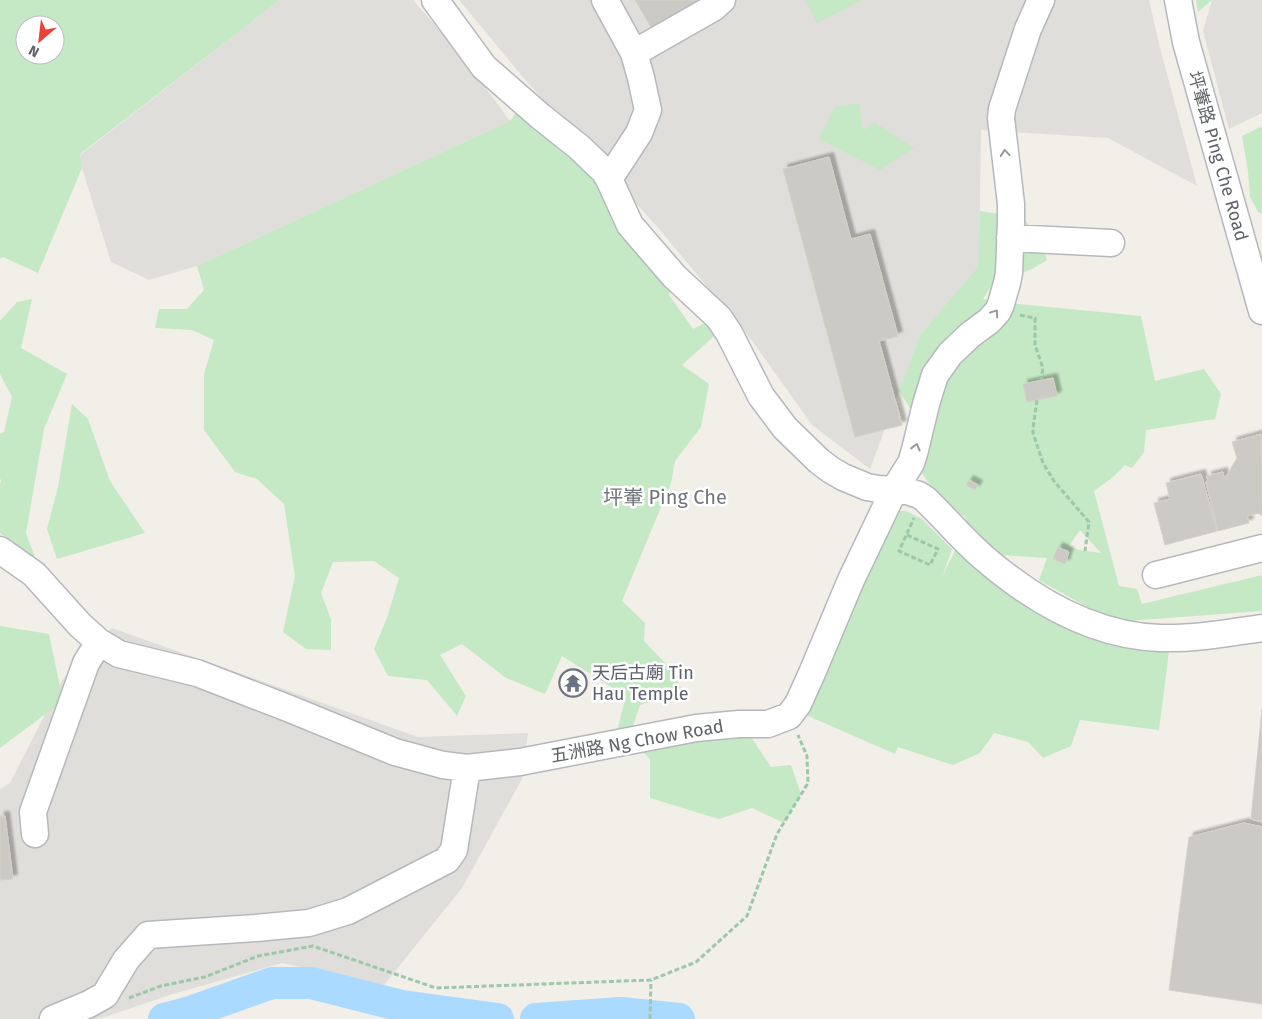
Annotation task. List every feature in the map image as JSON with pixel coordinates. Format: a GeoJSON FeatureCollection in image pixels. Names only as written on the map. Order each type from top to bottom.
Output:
{"type":"FeatureCollection","features":[{"type":"Feature","properties":{"kind":"street"},"geometry":{"type":"LineString","coordinates":[[435,0],[484,67],[592,158],[604,171],[630,225],[674,276],[719,318],[729,333],[761,396],[785,428],[819,461],[843,477],[867,487],[907,491],[919,495],[971,546],[999,570],[1041,600],[1080,620],[1116,632],[1158,638],[1189,637],[1262,628]]}},
{"type":"Feature","properties":{"kind":"street"},"geometry":{"type":"LineString","coordinates":[[605,0],[634,53],[648,110],[639,133],[609,179]]}},
{"type":"Feature","properties":{"kind":"street"},"geometry":{"type":"LineString","coordinates":[[634,53],[713,8],[722,0]]}},
{"type":"Feature","properties":{"kind":"street"},"geometry":{"type":"LineString","coordinates":[[789,716],[798,704],[851,580],[894,490],[913,458],[935,375],[950,354],[970,335],[990,321],[998,311],[1007,283],[1011,204],[1001,118],[1002,109],[1028,29],[1041,0]]}},
{"type":"Feature","properties":{"kind":"street","name":"坪輋路 Ping Che Road"},"geometry":{"type":"LineString","coordinates":[[1178,0],[1186,42],[1262,310]]}},
{"type":"Feature","properties":{"kind":"street"},"geometry":{"type":"LineString","coordinates":[[1010,238],[1110,243]]}},
{"type":"Feature","properties":{"kind":"street"},"geometry":{"type":"LineString","coordinates":[[1156,575],[1262,548]]}},
{"type":"Feature","properties":{"kind":"street","name":"五洲路 Ng Chow Road"},"geometry":{"type":"LineString","coordinates":[[0,550],[34,574],[80,625],[99,642],[119,654],[197,673],[395,752],[444,765],[467,768],[520,762],[696,728],[739,724],[768,724],[789,716]]}},
{"type":"Feature","properties":{"kind":"street"},"geometry":{"type":"LineString","coordinates":[[35,834],[34,812],[86,663],[99,642]]}},
{"type":"Feature","properties":{"kind":"street"},"geometry":{"type":"LineString","coordinates":[[53,1019],[106,995],[126,960],[148,935],[309,923],[348,911],[447,860],[454,850],[467,768]]}},
{"type":"Feature","properties":{"kind":"path"},"geometry":{"type":"LineString","coordinates":[[1017,315],[1035,318],[1035,345],[1043,368],[1041,380]]}},
{"type":"Feature","properties":{"kind":"path"},"geometry":{"type":"LineString","coordinates":[[1038,400],[1033,428],[1036,444],[1051,478],[1089,522],[1085,551]]}},
{"type":"Feature","properties":{"kind":"path"},"geometry":{"type":"LineString","coordinates":[[906,535],[938,549],[930,565],[900,551],[906,535],[914,518]]}},
{"type":"Feature","properties":{"kind":"path"},"geometry":{"type":"LineString","coordinates":[[124,1000],[161,986],[205,977],[258,956],[314,946],[436,988],[651,980],[696,962],[747,916],[777,834],[808,783],[807,756],[789,716]]}},
{"type":"Feature","properties":{"kind":"path"},"geometry":{"type":"LineString","coordinates":[[650,1019],[651,980]]}},
{"type":"Feature","properties":{"kind":"shaded area"},"geometry":{"type":"Polygon","coordinates":[[[280,0],[413,0],[462,56],[510,121],[197,266],[149,280],[111,262],[82,168],[80,155],[280,0]]]}},
{"type":"Feature","properties":{"kind":"shaded area"},"geometry":{"type":"Polygon","coordinates":[[[459,0],[1149,0],[1197,186],[1108,138],[981,130],[979,267],[920,335],[870,469],[812,425],[753,342],[660,230],[522,76],[459,0]]]}},
{"type":"Feature","properties":{"kind":"shaded area"},"geometry":{"type":"Polygon","coordinates":[[[1212,0],[1262,0],[1262,113],[1229,129],[1203,31],[1212,0]]]}},
{"type":"Feature","properties":{"kind":"shaded area"},"geometry":{"type":"Polygon","coordinates":[[[112,628],[418,737],[528,733],[522,779],[462,888],[384,985],[282,963],[173,994],[99,1019],[0,1019],[0,789],[10,783],[63,679],[112,628]]]}},
{"type":"Feature","properties":{"kind":"green space"},"geometry":{"type":"Polygon","coordinates":[[[0,0],[280,0],[80,154],[82,168],[38,273],[3,257],[0,259],[0,0]]]}},
{"type":"Feature","properties":{"kind":"green space"},"geometry":{"type":"Polygon","coordinates":[[[805,0],[862,0],[817,23],[805,0]]]}},
{"type":"Feature","properties":{"kind":"green space"},"geometry":{"type":"Polygon","coordinates":[[[1196,0],[1212,0],[1198,12],[1196,0]]]}},
{"type":"Feature","properties":{"kind":"green space"},"geometry":{"type":"Polygon","coordinates":[[[524,102],[591,160],[674,276],[669,295],[693,329],[715,318],[721,330],[682,365],[709,384],[701,427],[675,461],[671,483],[622,601],[645,623],[644,641],[672,670],[687,700],[664,698],[640,705],[633,726],[660,735],[726,733],[751,737],[771,767],[791,765],[801,794],[784,823],[752,808],[719,819],[650,798],[650,759],[631,740],[617,731],[626,696],[562,656],[545,694],[506,678],[462,644],[440,655],[466,696],[457,716],[427,680],[388,676],[374,649],[387,618],[399,578],[374,561],[333,562],[321,593],[331,619],[331,650],[306,649],[283,632],[295,576],[284,504],[257,479],[235,472],[204,430],[204,374],[214,340],[192,330],[155,328],[159,309],[187,309],[204,290],[197,266],[510,121],[524,102]]]}},
{"type":"Feature","properties":{"kind":"green space"},"geometry":{"type":"Polygon","coordinates":[[[859,103],[863,131],[874,122],[914,148],[880,170],[819,139],[835,107],[859,103]]]}},
{"type":"Feature","properties":{"kind":"green space"},"geometry":{"type":"Polygon","coordinates":[[[1262,126],[1262,214],[1258,212],[1250,197],[1242,136],[1262,126]]]}},
{"type":"Feature","properties":{"kind":"green space"},"geometry":{"type":"Polygon","coordinates":[[[980,211],[1024,218],[1041,242],[1047,260],[1034,268],[1010,278],[998,275],[983,299],[1141,316],[1155,381],[1204,369],[1221,394],[1215,419],[1146,430],[1144,452],[1132,468],[1125,465],[1094,491],[1119,586],[1137,589],[1142,604],[1262,575],[1262,611],[1114,622],[1039,580],[1047,558],[1002,555],[984,556],[974,544],[965,517],[940,501],[922,473],[916,458],[914,414],[899,391],[920,335],[978,267],[980,211]],[[1080,530],[1069,546],[1079,550],[1101,553],[1080,530]]]}},
{"type":"Feature","properties":{"kind":"green space"},"geometry":{"type":"Polygon","coordinates":[[[32,299],[21,348],[67,374],[44,429],[26,533],[36,560],[0,533],[0,434],[4,432],[12,397],[0,374],[0,321],[17,302],[32,299]]]}},
{"type":"Feature","properties":{"kind":"green space"},"geometry":{"type":"Polygon","coordinates":[[[72,404],[88,419],[110,481],[145,533],[57,559],[47,529],[58,487],[72,404]]]}},
{"type":"Feature","properties":{"kind":"green space"},"geometry":{"type":"Polygon","coordinates":[[[898,511],[906,511],[922,519],[952,549],[942,577],[957,547],[1019,599],[1103,642],[1169,651],[1159,730],[1080,720],[1071,746],[1043,758],[1028,742],[994,733],[980,753],[953,765],[898,747],[895,754],[806,715],[889,525],[898,511]]]}},
{"type":"Feature","properties":{"kind":"green space"},"geometry":{"type":"Polygon","coordinates":[[[0,626],[49,634],[63,701],[0,748],[0,626]]]}},
{"type":"Feature","properties":{"kind":"building"},"geometry":{"type":"Polygon","coordinates":[[[635,0],[702,0],[651,27],[635,0]]]}},
{"type":"Feature","properties":{"kind":"building"},"geometry":{"type":"Polygon","coordinates":[[[829,157],[851,239],[870,234],[898,336],[879,341],[902,425],[855,437],[783,169],[829,157]]]}},
{"type":"Feature","properties":{"kind":"building"},"geometry":{"type":"Polygon","coordinates":[[[1053,378],[1057,396],[1027,402],[1023,384],[1053,378]]]}},
{"type":"Feature","properties":{"kind":"building"},"geometry":{"type":"Polygon","coordinates":[[[1261,434],[1262,515],[1260,513],[1247,516],[1249,523],[1218,531],[1206,482],[1208,482],[1207,476],[1223,472],[1224,477],[1226,477],[1237,458],[1232,442],[1261,434]]]}},
{"type":"Feature","properties":{"kind":"building"},"geometry":{"type":"Polygon","coordinates":[[[1201,474],[1217,531],[1165,545],[1154,503],[1170,499],[1166,483],[1201,474]]]}},
{"type":"Feature","properties":{"kind":"building"},"geometry":{"type":"Polygon","coordinates":[[[969,480],[978,485],[975,490],[966,485],[969,480]]]}},
{"type":"Feature","properties":{"kind":"building"},"geometry":{"type":"Polygon","coordinates":[[[1058,547],[1069,552],[1065,564],[1053,559],[1058,547]]]}},
{"type":"Feature","properties":{"kind":"building"},"geometry":{"type":"Polygon","coordinates":[[[1262,709],[1262,822],[1251,819],[1262,709]]]}},
{"type":"Feature","properties":{"kind":"building"},"geometry":{"type":"Polygon","coordinates":[[[0,816],[5,816],[13,879],[0,880],[0,816]]]}},
{"type":"Feature","properties":{"kind":"building"},"geometry":{"type":"Polygon","coordinates":[[[1244,823],[1262,827],[1262,1004],[1169,990],[1189,837],[1244,823]]]}},
{"type":"Feature","properties":{"kind":"waterway"},"geometry":{"type":"LineString","coordinates":[[164,1019],[187,1013],[272,983],[311,983],[402,1006],[498,1019]]}},
{"type":"Feature","properties":{"kind":"waterway"},"geometry":{"type":"LineString","coordinates":[[536,1019],[621,1013],[679,1019]]}},
{"type":"Feature","properties":{"kind":"place","name":"天后古廟 Tin Hau Temple"},"geometry":{"type":"Point","coordinates":[573,683]}},
{"type":"Feature","properties":{"kind":"district","name":"坪輋 Ping Che"},"geometry":{"type":"Point","coordinates":[665,497]}}]}
